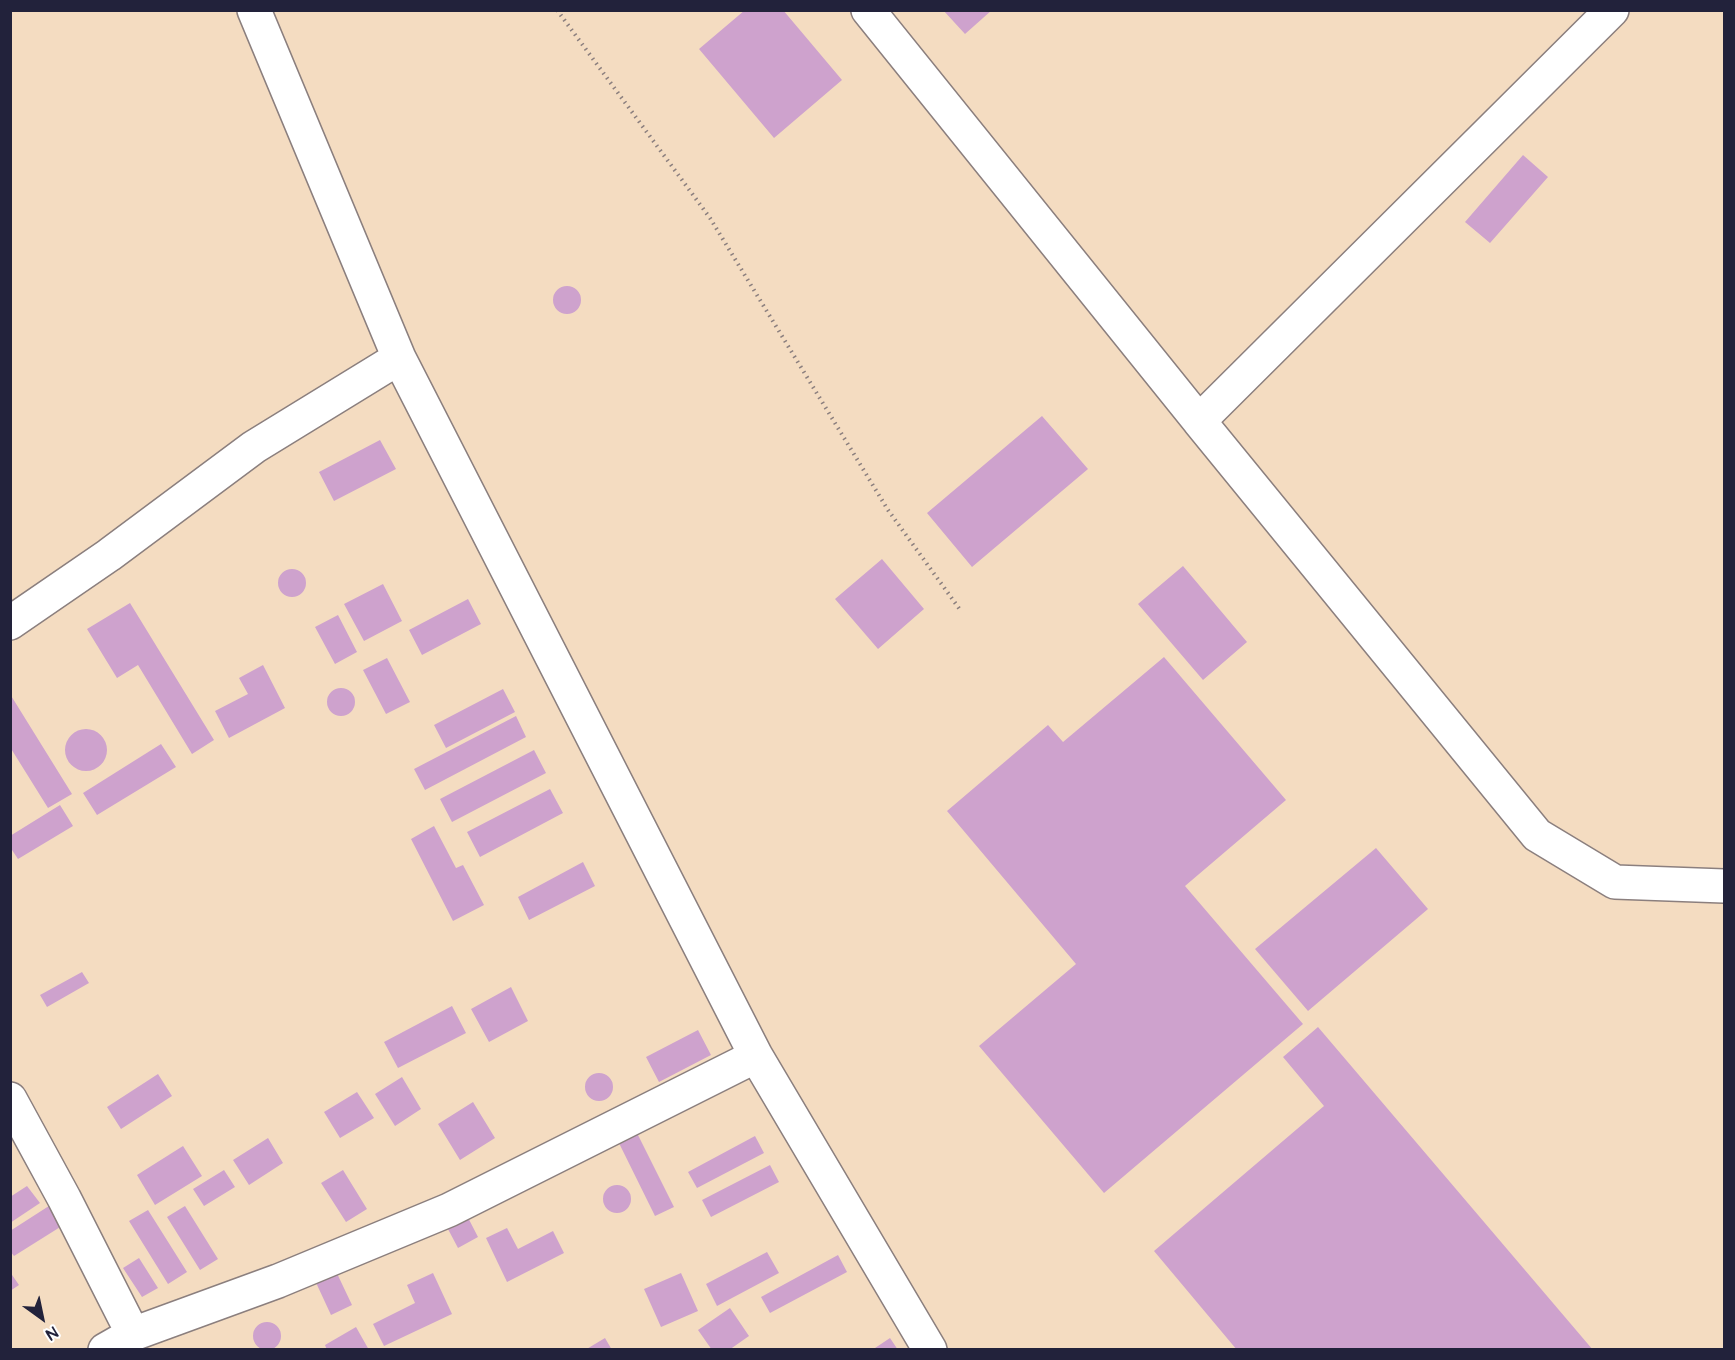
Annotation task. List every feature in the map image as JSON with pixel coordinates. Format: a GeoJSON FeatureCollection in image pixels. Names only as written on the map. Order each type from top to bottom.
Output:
{"type":"FeatureCollection","features":[{"type":"Feature","properties":{"kind":"street"},"geometry":{"type":"LineString","coordinates":[[254,10],[399,358],[756,1056],[930,1350]]}},
{"type":"Feature","properties":{"kind":"street"},"geometry":{"type":"LineString","coordinates":[[868,10],[1537,835],[1615,882],[1725,886]]}},
{"type":"Feature","properties":{"kind":"street"},"geometry":{"type":"LineString","coordinates":[[1199,421],[1612,10]]}},
{"type":"Feature","properties":{"kind":"street"},"geometry":{"type":"LineString","coordinates":[[10,623],[109,555],[254,447],[399,358]]}},
{"type":"Feature","properties":{"kind":"street"},"geometry":{"type":"LineString","coordinates":[[105,1350],[133,1334],[278,1281],[449,1210],[756,1056]]}},
{"type":"Feature","properties":{"kind":"street"},"geometry":{"type":"LineString","coordinates":[[10,1099],[64,1198],[133,1334]]}},
{"type":"Feature","properties":{"kind":"path"},"geometry":{"type":"LineString","coordinates":[[557,10],[710,218],[888,510],[961,611]]}},
{"type":"Feature","properties":{"kind":"building"},"geometry":{"type":"Polygon","coordinates":[[[745,10],[783,10],[842,80],[774,138],[699,49],[745,10]]]}},
{"type":"Feature","properties":{"kind":"building"},"geometry":{"type":"Polygon","coordinates":[[[943,10],[992,10],[965,34],[943,10]]]}},
{"type":"Feature","properties":{"kind":"building"},"geometry":{"type":"Polygon","coordinates":[[[1523,155],[1548,177],[1490,243],[1465,222],[1523,155]]]}},
{"type":"Feature","properties":{"kind":"building"},"geometry":{"type":"Polygon","coordinates":[[[567,286],[577,290],[581,300],[577,310],[567,314],[557,310],[553,300],[557,290],[567,286]]]}},
{"type":"Feature","properties":{"kind":"building"},"geometry":{"type":"Polygon","coordinates":[[[1042,416],[1088,469],[972,567],[927,513],[1042,416]]]}},
{"type":"Feature","properties":{"kind":"building"},"geometry":{"type":"Polygon","coordinates":[[[380,440],[396,469],[334,501],[319,472],[380,440]]]}},
{"type":"Feature","properties":{"kind":"building"},"geometry":{"type":"Polygon","coordinates":[[[882,559],[924,609],[878,649],[835,599],[882,559]]]}},
{"type":"Feature","properties":{"kind":"building"},"geometry":{"type":"Polygon","coordinates":[[[1183,566],[1247,642],[1203,680],[1138,604],[1183,566]]]}},
{"type":"Feature","properties":{"kind":"building"},"geometry":{"type":"Polygon","coordinates":[[[292,569],[302,573],[306,583],[302,593],[292,597],[282,593],[278,583],[282,573],[292,569]]]}},
{"type":"Feature","properties":{"kind":"building"},"geometry":{"type":"Polygon","coordinates":[[[383,584],[402,621],[364,641],[344,604],[383,584]]]}},
{"type":"Feature","properties":{"kind":"building"},"geometry":{"type":"Polygon","coordinates":[[[468,599],[481,624],[422,655],[409,630],[468,599]]]}},
{"type":"Feature","properties":{"kind":"building"},"geometry":{"type":"Polygon","coordinates":[[[130,603],[214,740],[192,754],[138,665],[117,678],[87,629],[130,603]]]}},
{"type":"Feature","properties":{"kind":"building"},"geometry":{"type":"Polygon","coordinates":[[[338,615],[357,652],[335,664],[315,627],[338,615]]]}},
{"type":"Feature","properties":{"kind":"building"},"geometry":{"type":"Polygon","coordinates":[[[1164,657],[1286,800],[1185,886],[1303,1024],[1104,1193],[979,1046],[1076,964],[947,811],[1048,725],[1063,742],[1164,657]]]}},
{"type":"Feature","properties":{"kind":"building"},"geometry":{"type":"Polygon","coordinates":[[[387,658],[410,702],[386,714],[363,670],[387,658]]]}},
{"type":"Feature","properties":{"kind":"building"},"geometry":{"type":"Polygon","coordinates":[[[263,665],[285,708],[229,738],[215,711],[248,694],[239,678],[263,665]]]}},
{"type":"Feature","properties":{"kind":"building"},"geometry":{"type":"Polygon","coordinates":[[[341,688],[351,692],[355,702],[351,712],[341,716],[331,712],[327,702],[331,692],[341,688]]]}},
{"type":"Feature","properties":{"kind":"building"},"geometry":{"type":"Polygon","coordinates":[[[503,689],[515,712],[446,748],[434,725],[503,689]]]}},
{"type":"Feature","properties":{"kind":"building"},"geometry":{"type":"Polygon","coordinates":[[[10,694],[72,794],[48,808],[10,747],[10,694]]]}},
{"type":"Feature","properties":{"kind":"building"},"geometry":{"type":"Polygon","coordinates":[[[516,716],[526,737],[425,790],[414,769],[516,716]]]}},
{"type":"Feature","properties":{"kind":"building"},"geometry":{"type":"Polygon","coordinates":[[[86,729],[101,735],[107,750],[101,765],[86,771],[71,765],[65,750],[71,735],[86,729]]]}},
{"type":"Feature","properties":{"kind":"building"},"geometry":{"type":"Polygon","coordinates":[[[161,744],[176,767],[97,815],[83,793],[161,744]]]}},
{"type":"Feature","properties":{"kind":"building"},"geometry":{"type":"Polygon","coordinates":[[[534,750],[546,773],[452,822],[440,799],[534,750]]]}},
{"type":"Feature","properties":{"kind":"building"},"geometry":{"type":"Polygon","coordinates":[[[550,789],[563,813],[480,857],[467,832],[550,789]]]}},
{"type":"Feature","properties":{"kind":"building"},"geometry":{"type":"Polygon","coordinates":[[[60,805],[73,826],[18,859],[10,847],[10,836],[60,805]]]}},
{"type":"Feature","properties":{"kind":"building"},"geometry":{"type":"Polygon","coordinates":[[[434,826],[456,868],[463,865],[484,905],[453,921],[411,839],[434,826]]]}},
{"type":"Feature","properties":{"kind":"building"},"geometry":{"type":"Polygon","coordinates":[[[1376,848],[1428,909],[1308,1011],[1255,949],[1376,848]]]}},
{"type":"Feature","properties":{"kind":"building"},"geometry":{"type":"Polygon","coordinates":[[[583,862],[595,886],[529,920],[518,897],[583,862]]]}},
{"type":"Feature","properties":{"kind":"building"},"geometry":{"type":"Polygon","coordinates":[[[82,972],[89,983],[47,1007],[40,995],[82,972]]]}},
{"type":"Feature","properties":{"kind":"building"},"geometry":{"type":"Polygon","coordinates":[[[511,987],[528,1021],[489,1042],[471,1009],[511,987]]]}},
{"type":"Feature","properties":{"kind":"building"},"geometry":{"type":"Polygon","coordinates":[[[452,1006],[466,1033],[398,1068],[384,1042],[452,1006]]]}},
{"type":"Feature","properties":{"kind":"building"},"geometry":{"type":"Polygon","coordinates":[[[1318,1027],[1593,1350],[1237,1350],[1154,1251],[1324,1106],[1283,1057],[1318,1027]]]}},
{"type":"Feature","properties":{"kind":"building"},"geometry":{"type":"Polygon","coordinates":[[[698,1030],[711,1055],[659,1082],[646,1057],[698,1030]]]}},
{"type":"Feature","properties":{"kind":"building"},"geometry":{"type":"Polygon","coordinates":[[[599,1073],[609,1077],[613,1087],[609,1097],[599,1101],[589,1097],[585,1087],[589,1077],[599,1073]]]}},
{"type":"Feature","properties":{"kind":"building"},"geometry":{"type":"Polygon","coordinates":[[[158,1074],[172,1096],[121,1129],[107,1107],[158,1074]]]}},
{"type":"Feature","properties":{"kind":"building"},"geometry":{"type":"Polygon","coordinates":[[[402,1077],[421,1109],[395,1126],[375,1094],[402,1077]]]}},
{"type":"Feature","properties":{"kind":"building"},"geometry":{"type":"Polygon","coordinates":[[[357,1092],[374,1118],[340,1138],[324,1112],[357,1092]]]}},
{"type":"Feature","properties":{"kind":"building"},"geometry":{"type":"Polygon","coordinates":[[[473,1102],[495,1138],[460,1160],[438,1124],[473,1102]]]}},
{"type":"Feature","properties":{"kind":"building"},"geometry":{"type":"Polygon","coordinates":[[[634,1127],[674,1207],[655,1216],[616,1137],[634,1127]]]}},
{"type":"Feature","properties":{"kind":"building"},"geometry":{"type":"Polygon","coordinates":[[[755,1136],[764,1153],[697,1188],[688,1172],[755,1136]]]}},
{"type":"Feature","properties":{"kind":"building"},"geometry":{"type":"Polygon","coordinates":[[[268,1138],[283,1163],[249,1185],[233,1160],[268,1138]]]}},
{"type":"Feature","properties":{"kind":"building"},"geometry":{"type":"Polygon","coordinates":[[[183,1146],[202,1176],[155,1205],[137,1175],[183,1146]]]}},
{"type":"Feature","properties":{"kind":"building"},"geometry":{"type":"Polygon","coordinates":[[[770,1165],[779,1182],[711,1217],[702,1200],[770,1165]]]}},
{"type":"Feature","properties":{"kind":"building"},"geometry":{"type":"Polygon","coordinates":[[[224,1170],[235,1187],[204,1206],[193,1189],[224,1170]]]}},
{"type":"Feature","properties":{"kind":"building"},"geometry":{"type":"Polygon","coordinates":[[[343,1170],[367,1209],[346,1222],[321,1183],[343,1170]]]}},
{"type":"Feature","properties":{"kind":"building"},"geometry":{"type":"Polygon","coordinates":[[[617,1185],[627,1189],[631,1199],[627,1209],[617,1213],[607,1209],[603,1199],[607,1189],[617,1185]]]}},
{"type":"Feature","properties":{"kind":"building"},"geometry":{"type":"Polygon","coordinates":[[[27,1186],[40,1203],[10,1223],[10,1197],[27,1186]]]}},
{"type":"Feature","properties":{"kind":"building"},"geometry":{"type":"Polygon","coordinates":[[[52,1204],[65,1224],[14,1256],[10,1251],[10,1231],[52,1204]]]}},
{"type":"Feature","properties":{"kind":"building"},"geometry":{"type":"Polygon","coordinates":[[[461,1204],[478,1237],[458,1248],[440,1214],[461,1204]]]}},
{"type":"Feature","properties":{"kind":"building"},"geometry":{"type":"Polygon","coordinates":[[[185,1206],[218,1259],[200,1270],[167,1217],[185,1206]]]}},
{"type":"Feature","properties":{"kind":"building"},"geometry":{"type":"Polygon","coordinates":[[[148,1210],[187,1272],[168,1284],[129,1221],[148,1210]]]}},
{"type":"Feature","properties":{"kind":"building"},"geometry":{"type":"Polygon","coordinates":[[[507,1228],[518,1249],[553,1231],[564,1253],[507,1282],[486,1238],[507,1228]]]}},
{"type":"Feature","properties":{"kind":"building"},"geometry":{"type":"Polygon","coordinates":[[[767,1252],[779,1273],[717,1306],[706,1284],[767,1252]]]}},
{"type":"Feature","properties":{"kind":"building"},"geometry":{"type":"Polygon","coordinates":[[[838,1255],[847,1272],[770,1313],[761,1297],[838,1255]]]}},
{"type":"Feature","properties":{"kind":"building"},"geometry":{"type":"Polygon","coordinates":[[[139,1258],[158,1288],[142,1297],[123,1268],[139,1258]]]}},
{"type":"Feature","properties":{"kind":"building"},"geometry":{"type":"Polygon","coordinates":[[[333,1265],[352,1305],[331,1315],[312,1274],[333,1265]]]}},
{"type":"Feature","properties":{"kind":"building"},"geometry":{"type":"Polygon","coordinates":[[[10,1272],[19,1285],[10,1291],[10,1272]]]}},
{"type":"Feature","properties":{"kind":"building"},"geometry":{"type":"Polygon","coordinates":[[[433,1273],[452,1314],[384,1346],[373,1324],[415,1303],[407,1285],[433,1273]]]}},
{"type":"Feature","properties":{"kind":"building"},"geometry":{"type":"Polygon","coordinates":[[[681,1273],[698,1311],[661,1327],[644,1289],[681,1273]]]}},
{"type":"Feature","properties":{"kind":"building"},"geometry":{"type":"Polygon","coordinates":[[[730,1308],[749,1336],[729,1350],[712,1350],[698,1330],[730,1308]]]}},
{"type":"Feature","properties":{"kind":"building"},"geometry":{"type":"Polygon","coordinates":[[[267,1322],[277,1326],[281,1336],[277,1346],[267,1350],[257,1346],[253,1336],[257,1326],[267,1322]]]}},
{"type":"Feature","properties":{"kind":"building"},"geometry":{"type":"Polygon","coordinates":[[[356,1327],[369,1350],[327,1350],[325,1345],[356,1327]]]}},
{"type":"Feature","properties":{"kind":"building"},"geometry":{"type":"Polygon","coordinates":[[[605,1338],[612,1350],[585,1350],[605,1338]]]}},
{"type":"Feature","properties":{"kind":"building"},"geometry":{"type":"Polygon","coordinates":[[[890,1338],[898,1350],[872,1350],[890,1338]]]}}]}
